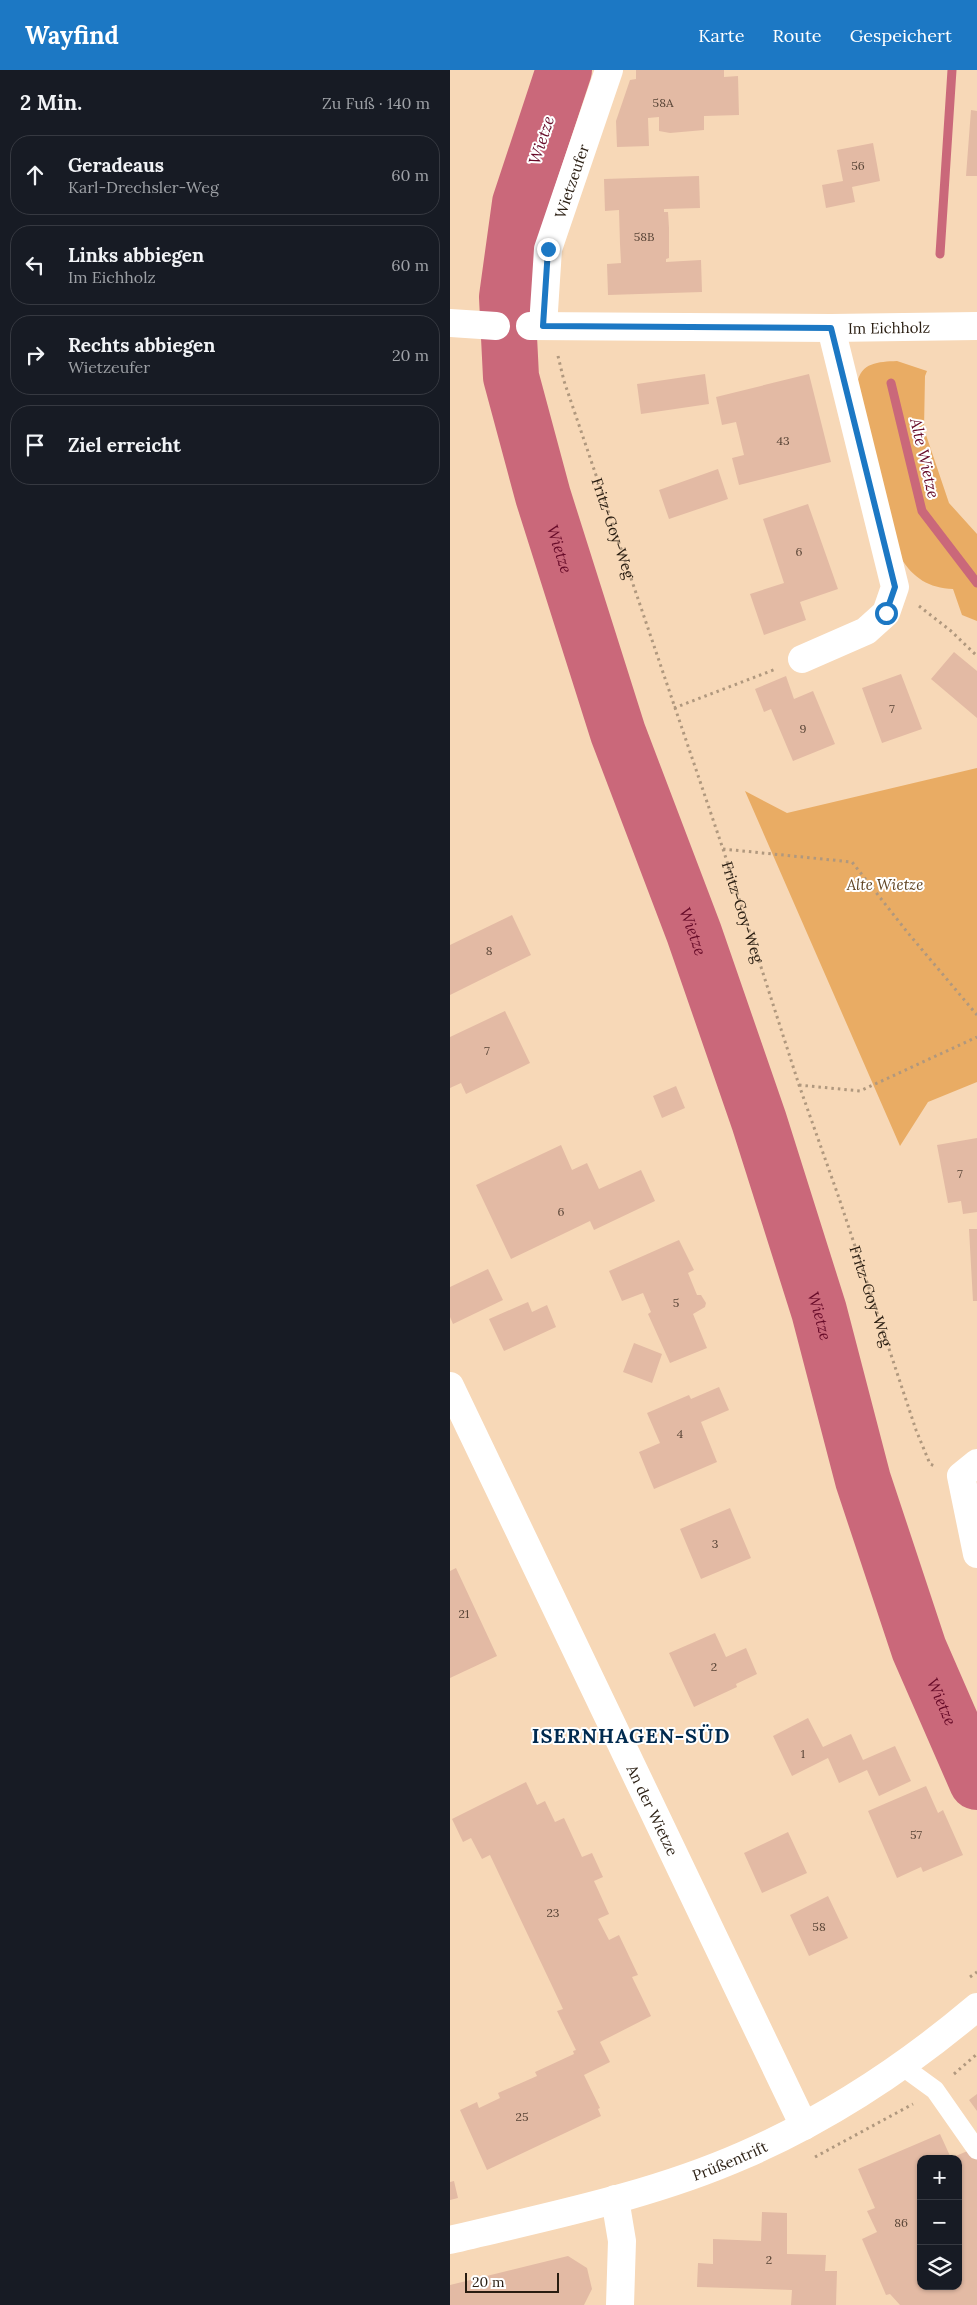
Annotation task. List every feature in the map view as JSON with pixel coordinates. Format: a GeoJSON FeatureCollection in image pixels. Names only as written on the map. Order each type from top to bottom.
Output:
{"type":"FeatureCollection","features":[{"type":"Feature","properties":{"kind":"street","name":"Wietzeufer"},"geometry":{"type":"LineString","coordinates":[[543,326],[548,249],[609,70]]}},
{"type":"Feature","properties":{"kind":"street"},"geometry":{"type":"LineString","coordinates":[[450,323],[496,326]]}},
{"type":"Feature","properties":{"kind":"street","name":"Im Eichholz"},"geometry":{"type":"LineString","coordinates":[[543,326],[831,328],[977,326]]}},
{"type":"Feature","properties":{"kind":"street"},"geometry":{"type":"LineString","coordinates":[[802,660],[866,631],[886,613],[895,587],[831,328]]}},
{"type":"Feature","properties":{"kind":"street","name":"An der Wietze"},"geometry":{"type":"LineString","coordinates":[[450,1386],[804,2126]]}},
{"type":"Feature","properties":{"kind":"street"},"geometry":{"type":"LineString","coordinates":[[969,1469],[977,1554]]}},
{"type":"Feature","properties":{"kind":"street","name":"Prüßentrift"},"geometry":{"type":"LineString","coordinates":[[450,2240],[615,2199],[744,2155],[804,2126],[902,2066],[977,2007]]}},
{"type":"Feature","properties":{"kind":"street"},"geometry":{"type":"LineString","coordinates":[[615,2199],[622,2241],[620,2305]]}},
{"type":"Feature","properties":{"kind":"lane"},"geometry":{"type":"LineString","coordinates":[[902,2066],[935,2090],[977,2150]]}},
{"type":"Feature","properties":{"kind":"path","name":"Fritz-Goy-Weg"},"geometry":{"type":"LineString","coordinates":[[543,326],[558,353],[564,381],[723,849],[799,1085],[839,1198],[916,1430],[930,1464],[969,1469]]}},
{"type":"Feature","properties":{"kind":"path"},"geometry":{"type":"LineString","coordinates":[[895,587],[951,631],[977,656]]}},
{"type":"Feature","properties":{"kind":"path"},"geometry":{"type":"LineString","coordinates":[[674,708],[802,660]]}},
{"type":"Feature","properties":{"kind":"path"},"geometry":{"type":"LineString","coordinates":[[723,849],[852,862],[908,933],[977,1014]]}},
{"type":"Feature","properties":{"kind":"path"},"geometry":{"type":"LineString","coordinates":[[799,1085],[860,1090],[977,1037]]}},
{"type":"Feature","properties":{"kind":"path"},"geometry":{"type":"LineString","coordinates":[[963,1983],[977,1972]]}},
{"type":"Feature","properties":{"kind":"green space","name":"Alte Wietze"},"geometry":{"type":"Polygon","coordinates":[[[897,361],[927,371],[925,376],[924,429],[949,503],[977,534],[977,621],[962,615],[953,589],[936,587],[922,581],[901,558],[857,384],[862,371],[866,367],[877,363],[897,361]]]}},
{"type":"Feature","properties":{"kind":"green space","name":"Alte Wietze"},"geometry":{"type":"Polygon","coordinates":[[[977,768],[977,1082],[928,1102],[900,1146],[745,791],[787,813],[977,768]]]}},
{"type":"Feature","properties":{"kind":"building"},"geometry":{"type":"Polygon","coordinates":[[[636,70],[724,70],[724,77],[738,76],[739,115],[704,116],[704,130],[670,133],[659,131],[659,117],[648,118],[649,146],[617,147],[616,121],[630,80],[636,79],[636,70]]]}},
{"type":"Feature","properties":{"kind":"building"},"geometry":{"type":"Polygon","coordinates":[[[971,110],[977,111],[977,176],[966,176],[971,110]]]}},
{"type":"Feature","properties":{"kind":"building"},"geometry":{"type":"Polygon","coordinates":[[[873,143],[880,181],[852,187],[855,202],[826,208],[822,185],[843,181],[837,150],[873,143]]]}},
{"type":"Feature","properties":{"kind":"building"},"geometry":{"type":"Polygon","coordinates":[[[699,176],[700,208],[664,209],[664,212],[668,212],[669,228],[669,258],[666,259],[666,262],[701,260],[702,292],[608,295],[607,264],[621,263],[619,210],[605,211],[604,179],[699,176]]]}},
{"type":"Feature","properties":{"kind":"building"},"geometry":{"type":"Polygon","coordinates":[[[705,374],[709,404],[641,414],[637,384],[705,374]]]}},
{"type":"Feature","properties":{"kind":"building"},"geometry":{"type":"Polygon","coordinates":[[[809,374],[831,462],[739,485],[732,458],[744,455],[736,422],[722,425],[716,397],[809,374]]]}},
{"type":"Feature","properties":{"kind":"building"},"geometry":{"type":"Polygon","coordinates":[[[718,469],[728,499],[669,519],[659,490],[718,469]]]}},
{"type":"Feature","properties":{"kind":"building"},"geometry":{"type":"Polygon","coordinates":[[[808,504],[838,589],[800,602],[806,620],[764,635],[750,594],[784,583],[763,519],[808,504]]]}},
{"type":"Feature","properties":{"kind":"building"},"geometry":{"type":"Polygon","coordinates":[[[954,652],[977,671],[977,718],[931,679],[954,652]]]}},
{"type":"Feature","properties":{"kind":"building"},"geometry":{"type":"Polygon","coordinates":[[[901,674],[922,729],[882,743],[862,688],[901,674]]]}},
{"type":"Feature","properties":{"kind":"building"},"geometry":{"type":"Polygon","coordinates":[[[786,676],[794,699],[813,691],[835,744],[793,761],[771,709],[764,712],[755,689],[786,676]]]}},
{"type":"Feature","properties":{"kind":"building"},"geometry":{"type":"Polygon","coordinates":[[[512,915],[531,955],[450,995],[450,945],[512,915]]]}},
{"type":"Feature","properties":{"kind":"building"},"geometry":{"type":"Polygon","coordinates":[[[505,1011],[530,1063],[466,1094],[461,1083],[450,1088],[450,1037],[505,1011]]]}},
{"type":"Feature","properties":{"kind":"building"},"geometry":{"type":"Polygon","coordinates":[[[676,1086],[685,1108],[662,1118],[653,1096],[676,1086]]]}},
{"type":"Feature","properties":{"kind":"building"},"geometry":{"type":"Polygon","coordinates":[[[977,1138],[977,1212],[963,1214],[961,1201],[948,1203],[937,1145],[977,1138]]]}},
{"type":"Feature","properties":{"kind":"building"},"geometry":{"type":"Polygon","coordinates":[[[561,1145],[572,1170],[587,1163],[599,1189],[641,1170],[655,1201],[594,1230],[590,1221],[511,1259],[476,1185],[561,1145]]]}},
{"type":"Feature","properties":{"kind":"building"},"geometry":{"type":"Polygon","coordinates":[[[969,1229],[977,1229],[977,1301],[973,1301],[969,1229]]]}},
{"type":"Feature","properties":{"kind":"building"},"geometry":{"type":"Polygon","coordinates":[[[679,1240],[694,1270],[688,1273],[697,1295],[701,1295],[706,1303],[705,1307],[693,1314],[707,1348],[670,1363],[648,1314],[651,1312],[643,1293],[622,1301],[609,1271],[679,1240]]]}},
{"type":"Feature","properties":{"kind":"building"},"geometry":{"type":"Polygon","coordinates":[[[488,1269],[503,1300],[453,1324],[450,1317],[450,1287],[488,1269]]]}},
{"type":"Feature","properties":{"kind":"building"},"geometry":{"type":"Polygon","coordinates":[[[528,1302],[532,1312],[547,1305],[556,1327],[504,1351],[489,1319],[528,1302]]]}},
{"type":"Feature","properties":{"kind":"building"},"geometry":{"type":"Polygon","coordinates":[[[634,1343],[662,1354],[652,1383],[623,1372],[634,1343]]]}},
{"type":"Feature","properties":{"kind":"building"},"geometry":{"type":"Polygon","coordinates":[[[719,1387],[729,1410],[701,1422],[717,1462],[654,1489],[639,1452],[660,1443],[647,1413],[689,1395],[691,1399],[719,1387]]]}},
{"type":"Feature","properties":{"kind":"building"},"geometry":{"type":"Polygon","coordinates":[[[730,1508],[751,1558],[701,1579],[680,1529],[730,1508]]]}},
{"type":"Feature","properties":{"kind":"building"},"geometry":{"type":"Polygon","coordinates":[[[456,1568],[497,1656],[450,1678],[450,1571],[456,1568]]]}},
{"type":"Feature","properties":{"kind":"building"},"geometry":{"type":"Polygon","coordinates":[[[715,1633],[726,1657],[746,1648],[757,1674],[736,1684],[737,1687],[694,1707],[669,1653],[715,1633]]]}},
{"type":"Feature","properties":{"kind":"building"},"geometry":{"type":"Polygon","coordinates":[[[808,1718],[823,1747],[851,1734],[863,1760],[895,1746],[911,1781],[879,1796],[867,1770],[839,1783],[828,1758],[792,1776],[773,1736],[808,1718]]]}},
{"type":"Feature","properties":{"kind":"building"},"geometry":{"type":"Polygon","coordinates":[[[526,1782],[537,1805],[545,1801],[555,1822],[564,1818],[582,1857],[592,1853],[603,1877],[594,1881],[609,1914],[598,1919],[609,1940],[619,1935],[638,1975],[632,1977],[651,2016],[600,2042],[610,2062],[584,2075],[600,2108],[598,2109],[601,2116],[487,2170],[460,2110],[477,2102],[479,2108],[500,2098],[498,2093],[537,2076],[535,2072],[574,2054],[573,2051],[576,2050],[557,2011],[563,2009],[490,1855],[482,1859],[471,1838],[463,1842],[452,1819],[526,1782]]]}},
{"type":"Feature","properties":{"kind":"building"},"geometry":{"type":"Polygon","coordinates":[[[926,1786],[938,1813],[943,1810],[963,1855],[923,1872],[921,1867],[897,1878],[868,1811],[926,1786]]]}},
{"type":"Feature","properties":{"kind":"building"},"geometry":{"type":"Polygon","coordinates":[[[788,1832],[807,1873],[762,1893],[744,1853],[788,1832]]]}},
{"type":"Feature","properties":{"kind":"building"},"geometry":{"type":"Polygon","coordinates":[[[828,1896],[848,1938],[809,1956],[790,1915],[828,1896]]]}},
{"type":"Feature","properties":{"kind":"building"},"geometry":{"type":"Polygon","coordinates":[[[977,2094],[977,2111],[969,2100],[977,2094]]]}},
{"type":"Feature","properties":{"kind":"building"},"geometry":{"type":"Polygon","coordinates":[[[940,2134],[950,2155],[917,2155],[917,2290],[962,2290],[962,2155],[958,2155],[977,2147],[977,2305],[900,2305],[890,2294],[886,2295],[862,2239],[877,2232],[867,2211],[875,2208],[858,2169],[940,2134]]]}},
{"type":"Feature","properties":{"kind":"building"},"geometry":{"type":"Polygon","coordinates":[[[454,2181],[458,2198],[450,2200],[450,2182],[454,2181]]]}},
{"type":"Feature","properties":{"kind":"building"},"geometry":{"type":"Polygon","coordinates":[[[762,2212],[787,2213],[787,2254],[826,2255],[825,2271],[837,2271],[836,2305],[791,2305],[792,2290],[697,2287],[698,2263],[713,2264],[713,2239],[761,2241],[762,2212]]]}},
{"type":"Feature","properties":{"kind":"building"},"geometry":{"type":"Polygon","coordinates":[[[568,2256],[587,2268],[592,2289],[584,2305],[450,2305],[450,2285],[568,2256]]]}},
{"type":"Feature","properties":{"kind":"waterway","name":"Wietze"},"geometry":{"type":"LineString","coordinates":[[564,70],[520,203],[507,297],[511,377],[543,496],[618,733],[694,933],[759,1121],[819,1311],[863,1480],[919,1649],[977,1782]]}},
{"type":"Feature","properties":{"kind":"waterway","name":"Alte Wietze"},"geometry":{"type":"LineString","coordinates":[[940,254],[952,70]]}},
{"type":"Feature","properties":{"kind":"waterway","name":"Alte Wietze"},"geometry":{"type":"LineString","coordinates":[[891,383],[922,511],[977,583]]}},
{"type":"Feature","properties":{"kind":"district","name":"ISERNHAGEN-SÜD"},"geometry":{"type":"Point","coordinates":[631,1735]}},
{"type":"Feature","properties":{"kind":"route"},"geometry":{"type":"LineString","coordinates":[[548,249],[543,326],[831,328],[895,587],[886,613]]}}]}
